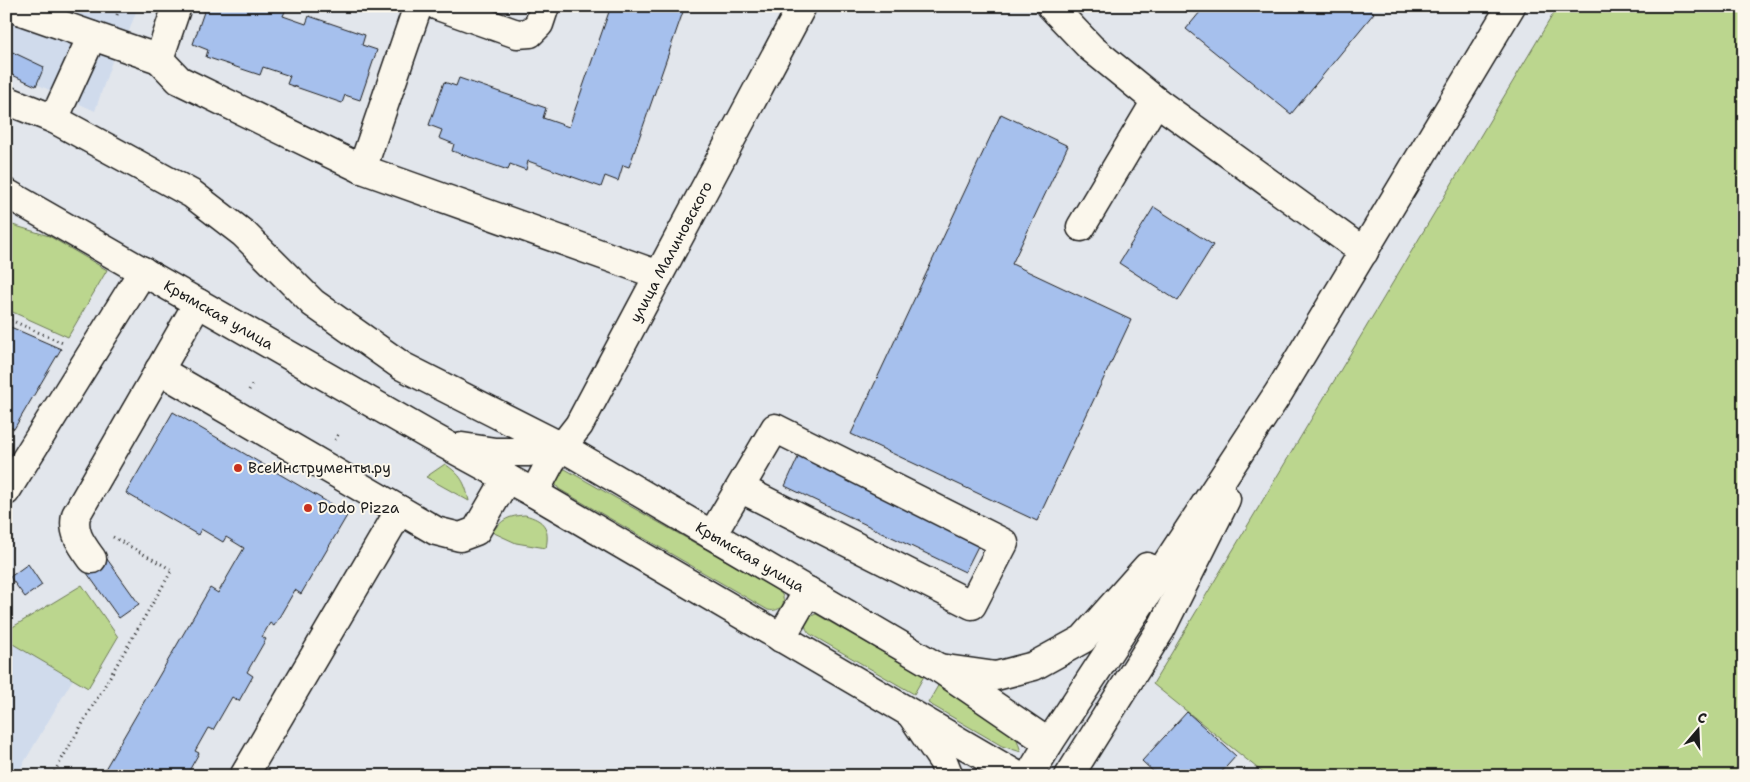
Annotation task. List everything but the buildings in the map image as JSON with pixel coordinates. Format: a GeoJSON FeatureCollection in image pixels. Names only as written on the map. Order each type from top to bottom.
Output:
{"type":"FeatureCollection","features":[{"type":"Feature","properties":{"kind":"street"},"geometry":{"type":"LineString","coordinates":[[7,6],[159,59],[179,80],[362,168],[659,275]]}},
{"type":"Feature","properties":{"kind":"street"},"geometry":{"type":"LineString","coordinates":[[159,59],[177,6]]}},
{"type":"Feature","properties":{"kind":"street"},"geometry":{"type":"LineString","coordinates":[[362,168],[418,6]]}},
{"type":"Feature","properties":{"kind":"street"},"geometry":{"type":"LineString","coordinates":[[438,6],[517,34],[530,33],[539,24],[545,6]]}},
{"type":"Feature","properties":{"kind":"street","name":"улица Малиновского"},"geometry":{"type":"LineString","coordinates":[[534,493],[552,461],[579,425],[802,6]]}},
{"type":"Feature","properties":{"kind":"street"},"geometry":{"type":"LineString","coordinates":[[1051,6],[1092,48],[1156,101],[1364,252]]}},
{"type":"Feature","properties":{"kind":"street"},"geometry":{"type":"LineString","coordinates":[[1029,776],[1279,392],[1510,6]]}},
{"type":"Feature","properties":{"kind":"street"},"geometry":{"type":"LineString","coordinates":[[54,118],[92,36]]}},
{"type":"Feature","properties":{"kind":"street"},"geometry":{"type":"LineString","coordinates":[[6,100],[54,118],[192,194],[244,234],[313,303],[402,366],[562,447]]}},
{"type":"Feature","properties":{"kind":"street"},"geometry":{"type":"LineString","coordinates":[[1081,227],[1156,101]]}},
{"type":"Feature","properties":{"kind":"street","name":"Крымская улица"},"geometry":{"type":"LineString","coordinates":[[6,192],[430,436],[534,493],[1018,776]]}},
{"type":"Feature","properties":{"kind":"street"},"geometry":{"type":"LineString","coordinates":[[6,491],[143,271]]}},
{"type":"Feature","properties":{"kind":"street"},"geometry":{"type":"LineString","coordinates":[[92,559],[79,541],[74,525],[76,515],[198,303]]}},
{"type":"Feature","properties":{"kind":"street"},"geometry":{"type":"LineString","coordinates":[[159,370],[436,531],[460,537],[476,531],[507,478]]}},
{"type":"Feature","properties":{"kind":"street"},"geometry":{"type":"LineString","coordinates":[[1069,776],[1161,629],[1279,392]]}},
{"type":"Feature","properties":{"kind":"street"},"geometry":{"type":"LineString","coordinates":[[712,535],[775,428],[1004,543],[972,605],[740,488]]}},
{"type":"Feature","properties":{"kind":"street","name":"Крымская улица"},"geometry":{"type":"LineString","coordinates":[[430,436],[462,447],[495,452],[529,452],[562,447],[940,668],[1049,743]]}},
{"type":"Feature","properties":{"kind":"street"},"geometry":{"type":"LineString","coordinates":[[940,668],[996,676],[1034,666],[1083,639],[1217,486]]}},
{"type":"Feature","properties":{"kind":"street"},"geometry":{"type":"LineString","coordinates":[[244,776],[400,510]]}},
{"type":"Feature","properties":{"kind":"street"},"geometry":{"type":"LineString","coordinates":[[781,638],[808,591]]}},
{"type":"Feature","properties":{"kind":"street"},"geometry":{"type":"LineString","coordinates":[[911,714],[943,761],[949,776]]}},
{"type":"Feature","properties":{"kind":"street"},"geometry":{"type":"LineString","coordinates":[[1049,743],[1063,776]]}},
{"type":"Feature","properties":{"kind":"path"},"geometry":{"type":"LineString","coordinates":[[6,318],[91,355]]}},
{"type":"Feature","properties":{"kind":"path"},"geometry":{"type":"LineString","coordinates":[[52,776],[172,570],[76,515]]}},
{"type":"Feature","properties":{"kind":"shaded area"},"geometry":{"type":"Polygon","coordinates":[[[6,6],[138,6],[128,34],[113,58],[95,111],[6,70],[6,6]]]}},
{"type":"Feature","properties":{"kind":"shaded area"},"geometry":{"type":"Polygon","coordinates":[[[6,640],[73,679],[16,776],[6,776],[6,640]]]}},
{"type":"Feature","properties":{"kind":"green space"},"geometry":{"type":"Polygon","coordinates":[[[1558,6],[1744,6],[1744,776],[1267,776],[1153,684],[1558,6]]]}},
{"type":"Feature","properties":{"kind":"green space"},"geometry":{"type":"Polygon","coordinates":[[[6,223],[49,236],[107,270],[68,337],[6,309],[6,223]]]}},
{"type":"Feature","properties":{"kind":"green space"},"geometry":{"type":"Polygon","coordinates":[[[445,464],[462,480],[469,501],[426,477],[445,464]]]}},
{"type":"Feature","properties":{"kind":"green space"},"geometry":{"type":"Polygon","coordinates":[[[565,469],[779,591],[783,599],[782,605],[777,610],[768,610],[559,489],[554,479],[560,470],[565,469]]]}},
{"type":"Feature","properties":{"kind":"green space"},"geometry":{"type":"Polygon","coordinates":[[[525,515],[537,519],[544,526],[547,535],[546,548],[516,543],[492,532],[506,519],[525,515]]]}},
{"type":"Feature","properties":{"kind":"green space"},"geometry":{"type":"Polygon","coordinates":[[[82,585],[118,637],[88,688],[6,640],[6,631],[82,585]]]}},
{"type":"Feature","properties":{"kind":"green space"},"geometry":{"type":"Polygon","coordinates":[[[816,614],[924,676],[914,694],[810,634],[805,625],[809,618],[816,614]]]}},
{"type":"Feature","properties":{"kind":"green space"},"geometry":{"type":"Polygon","coordinates":[[[939,684],[1016,736],[1021,752],[1002,746],[928,703],[939,684]]]}},
{"type":"Feature","properties":{"kind":"place","name":"ВсеИнструменты.ру"},"geometry":{"type":"Point","coordinates":[238,468]}},
{"type":"Feature","properties":{"kind":"place","name":"Dodo Pizza"},"geometry":{"type":"Point","coordinates":[308,508]}}]}
